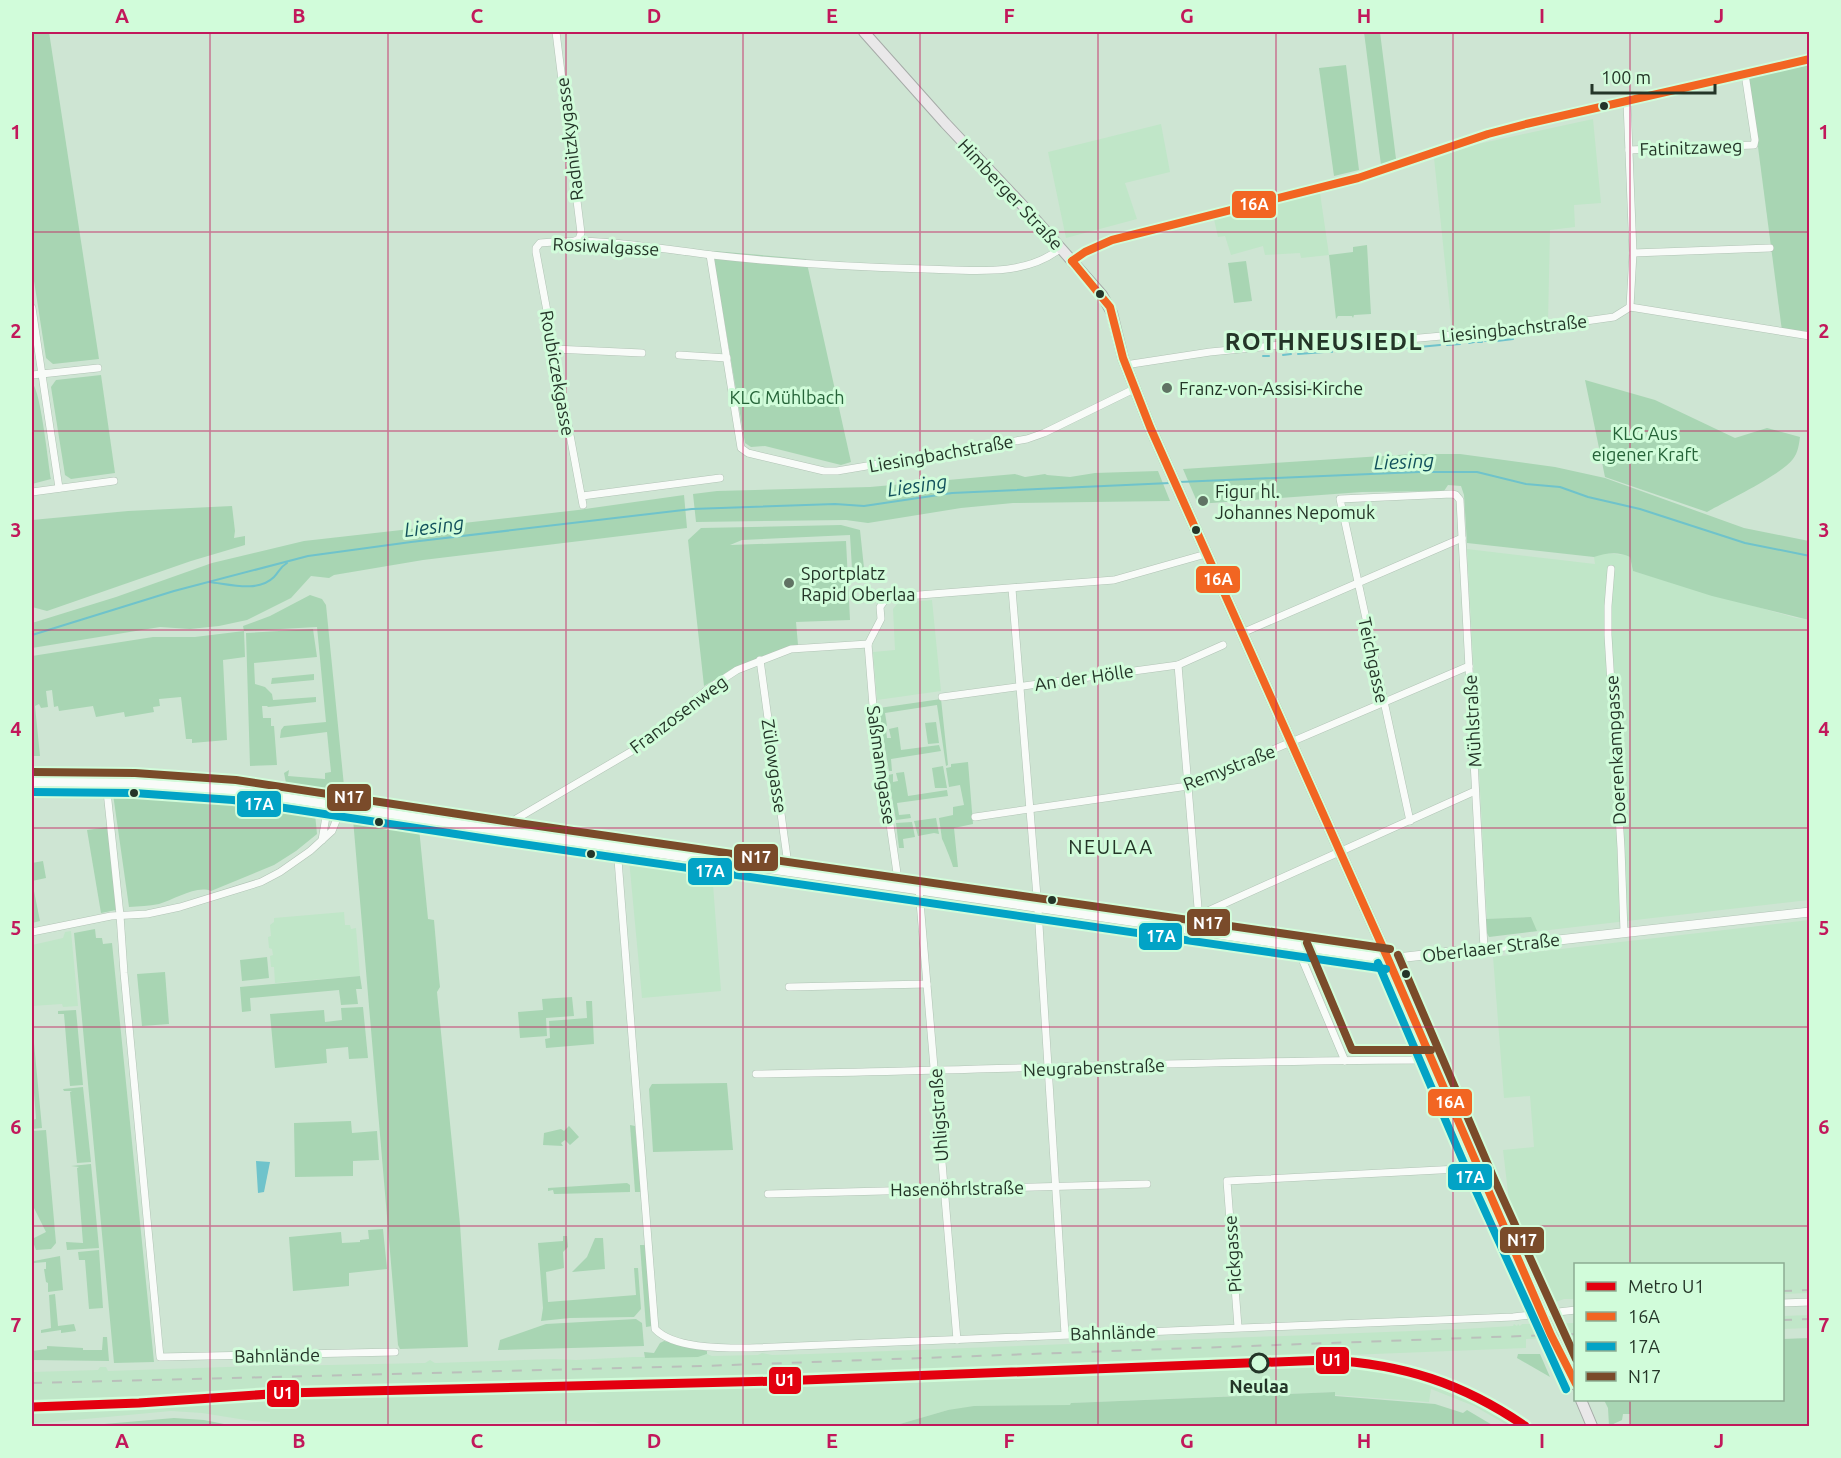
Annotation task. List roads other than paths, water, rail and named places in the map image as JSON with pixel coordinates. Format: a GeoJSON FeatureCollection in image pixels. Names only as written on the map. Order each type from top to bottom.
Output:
{"type":"FeatureCollection","features":[{"type":"Feature","properties":{"kind":"main road","name":"Himberger Straße"},"geometry":{"type":"LineString","coordinates":[[864,32],[1061,248],[1110,307],[1129,364],[1134,389],[1574,1383]]}},
{"type":"Feature","properties":{"kind":"main road","name":"Oberlaaer Straße"},"geometry":{"type":"LineString","coordinates":[[32,783],[106,782],[192,786],[1388,959],[1809,912]]}},
{"type":"Feature","properties":{"kind":"main road"},"geometry":{"type":"LineString","coordinates":[[1581,1401],[1592,1426]]}},
{"type":"Feature","properties":{"kind":"street","name":"Radnitzkygasse"},"geometry":{"type":"LineString","coordinates":[[556,32],[580,233],[579,239],[573,243]]}},
{"type":"Feature","properties":{"kind":"street"},"geometry":{"type":"LineString","coordinates":[[1072,261],[1085,252],[1112,240],[1358,178],[1507,129],[1809,59]]}},
{"type":"Feature","properties":{"kind":"street","name":"Fatinitzaweg"},"geometry":{"type":"LineString","coordinates":[[1629,150],[1754,145],[1745,74]]}},
{"type":"Feature","properties":{"kind":"street"},"geometry":{"type":"LineString","coordinates":[[1627,102],[1633,253],[1630,307],[1809,336]]}},
{"type":"Feature","properties":{"kind":"street","name":"Rosiwalgasse"},"geometry":{"type":"LineString","coordinates":[[540,243],[630,243],[710,255],[867,268],[1002,269],[1036,264],[1061,248]]}},
{"type":"Feature","properties":{"kind":"street","name":"Roubiczekgasse"},"geometry":{"type":"LineString","coordinates":[[540,243],[536,252],[584,505]]}},
{"type":"Feature","properties":{"kind":"street"},"geometry":{"type":"LineString","coordinates":[[1633,253],[1770,248]]}},
{"type":"Feature","properties":{"kind":"street"},"geometry":{"type":"LineString","coordinates":[[679,355],[727,358],[710,255]]}},
{"type":"Feature","properties":{"kind":"street","name":"Liesingbachstraße"},"geometry":{"type":"LineString","coordinates":[[1129,364],[1178,356],[1302,343],[1397,340],[1528,329],[1614,317],[1630,307]]}},
{"type":"Feature","properties":{"kind":"street"},"geometry":{"type":"LineString","coordinates":[[32,308],[59,488]]}},
{"type":"Feature","properties":{"kind":"street"},"geometry":{"type":"LineString","coordinates":[[554,350],[642,353]]}},
{"type":"Feature","properties":{"kind":"street","name":"Liesingbachstraße"},"geometry":{"type":"LineString","coordinates":[[727,358],[741,448],[748,453],[780,462],[824,471],[869,466],[1027,439],[1134,389]]}},
{"type":"Feature","properties":{"kind":"street"},"geometry":{"type":"LineString","coordinates":[[32,375],[98,368]]}},
{"type":"Feature","properties":{"kind":"street"},"geometry":{"type":"LineString","coordinates":[[582,496],[720,478]]}},
{"type":"Feature","properties":{"kind":"street"},"geometry":{"type":"LineString","coordinates":[[32,492],[114,481]]}},
{"type":"Feature","properties":{"kind":"street","name":"Teichgasse"},"geometry":{"type":"LineString","coordinates":[[1410,820],[1340,499],[1456,495]]}},
{"type":"Feature","properties":{"kind":"street","name":"Mühlstraße"},"geometry":{"type":"LineString","coordinates":[[1456,495],[1460,500],[1484,948]]}},
{"type":"Feature","properties":{"kind":"street"},"geometry":{"type":"LineString","coordinates":[[1242,633],[1462,538]]}},
{"type":"Feature","properties":{"kind":"street"},"geometry":{"type":"LineString","coordinates":[[868,644],[881,619],[880,607],[885,600],[893,597],[1114,580],[1206,554]]}},
{"type":"Feature","properties":{"kind":"street","name":"Doerenkampgasse"},"geometry":{"type":"LineString","coordinates":[[1611,569],[1608,635],[1624,932]]}},
{"type":"Feature","properties":{"kind":"street"},"geometry":{"type":"LineString","coordinates":[[1012,589],[1038,909],[1065,1334]]}},
{"type":"Feature","properties":{"kind":"street","name":"Franzosenweg"},"geometry":{"type":"LineString","coordinates":[[509,832],[516,819],[632,751],[708,689],[737,670],[791,649],[868,644]]}},
{"type":"Feature","properties":{"kind":"street","name":"Saßmanngasse"},"geometry":{"type":"LineString","coordinates":[[868,644],[873,706],[898,887]]}},
{"type":"Feature","properties":{"kind":"street","name":"An der Hölle"},"geometry":{"type":"LineString","coordinates":[[942,697],[1178,665],[1223,645]]}},
{"type":"Feature","properties":{"kind":"street","name":"Zülowgasse"},"geometry":{"type":"LineString","coordinates":[[760,660],[789,872]]}},
{"type":"Feature","properties":{"kind":"street"},"geometry":{"type":"LineString","coordinates":[[1178,665],[1200,932]]}},
{"type":"Feature","properties":{"kind":"street","name":"Remystraße"},"geometry":{"type":"LineString","coordinates":[[975,817],[1188,786],[1469,666]]}},
{"type":"Feature","properties":{"kind":"street"},"geometry":{"type":"LineString","coordinates":[[106,782],[120,915]]}},
{"type":"Feature","properties":{"kind":"street"},"geometry":{"type":"LineString","coordinates":[[1199,915],[1475,791]]}},
{"type":"Feature","properties":{"kind":"street"},"geometry":{"type":"LineString","coordinates":[[322,840],[328,805]]}},
{"type":"Feature","properties":{"kind":"street"},"geometry":{"type":"LineString","coordinates":[[32,932],[120,915],[147,914],[180,907],[261,882],[296,862],[322,840],[333,829],[342,806]]}},
{"type":"Feature","properties":{"kind":"street","name":"Bahnlände"},"geometry":{"type":"LineString","coordinates":[[617,847],[655,1329],[662,1336],[710,1349],[1513,1317],[1574,1310]]}},
{"type":"Feature","properties":{"kind":"street","name":"Uhligstraße"},"geometry":{"type":"LineString","coordinates":[[920,890],[957,1340]]}},
{"type":"Feature","properties":{"kind":"street","name":"Bahnlände"},"geometry":{"type":"LineString","coordinates":[[120,915],[160,1358],[395,1352]]}},
{"type":"Feature","properties":{"kind":"street"},"geometry":{"type":"LineString","coordinates":[[1297,947],[1345,1061]]}},
{"type":"Feature","properties":{"kind":"street"},"geometry":{"type":"LineString","coordinates":[[789,987],[927,984]]}},
{"type":"Feature","properties":{"kind":"street","name":"Neugrabenstraße"},"geometry":{"type":"LineString","coordinates":[[756,1074],[1431,1060]]}},
{"type":"Feature","properties":{"kind":"street","name":"Pickgasse"},"geometry":{"type":"LineString","coordinates":[[1238,1327],[1227,1181],[1478,1168]]}},
{"type":"Feature","properties":{"kind":"street","name":"Hasenöhrlstraße"},"geometry":{"type":"LineString","coordinates":[[768,1194],[1147,1184]]}},
{"type":"Feature","properties":{"kind":"street"},"geometry":{"type":"LineString","coordinates":[[1784,1303],[1809,1302]]}},
{"type":"Feature","properties":{"kind":"water"},"geometry":{"type":"Polygon","coordinates":[[[256,1161],[270,1162],[264,1192],[258,1193],[256,1161]]]}},
{"type":"Feature","properties":{"kind":"waterway"},"geometry":{"type":"LineString","coordinates":[[1497,341],[1513,339]]}},
{"type":"Feature","properties":{"kind":"waterway"},"geometry":{"type":"LineString","coordinates":[[1469,343],[1474,342]]}},
{"type":"Feature","properties":{"kind":"waterway"},"geometry":{"type":"LineString","coordinates":[[1447,345],[1460,344]]}},
{"type":"Feature","properties":{"kind":"waterway"},"geometry":{"type":"LineString","coordinates":[[1419,347],[1440,345]]}},
{"type":"Feature","properties":{"kind":"waterway"},"geometry":{"type":"LineString","coordinates":[[1365,351],[1407,348]]}},
{"type":"Feature","properties":{"kind":"waterway"},"geometry":{"type":"LineString","coordinates":[[1298,354],[1324,352]]}},
{"type":"Feature","properties":{"kind":"waterway"},"geometry":{"type":"LineString","coordinates":[[1283,355],[1291,354]]}},
{"type":"Feature","properties":{"kind":"waterway"},"geometry":{"type":"LineString","coordinates":[[1263,356],[1269,356]]}},
{"type":"Feature","properties":{"kind":"waterway","name":"Liesing"},"geometry":{"type":"LineString","coordinates":[[1179,482],[1418,472],[1477,472],[1526,484],[1560,487],[1588,497],[1640,509],[1745,543],[1810,556]]}},
{"type":"Feature","properties":{"kind":"waterway","name":"Liesing"},"geometry":{"type":"LineString","coordinates":[[32,635],[174,591],[308,556],[411,542],[692,509],[835,504],[864,506],[952,493],[1170,483]]}},
{"type":"Feature","properties":{"kind":"waterway"},"geometry":{"type":"LineString","coordinates":[[209,582],[243,586],[260,585],[274,577],[287,563]]}},
{"type":"Feature","properties":{"kind":"railway"},"geometry":{"type":"LineString","coordinates":[[1784,1291],[1810,1290]]}},
{"type":"Feature","properties":{"kind":"railway"},"geometry":{"type":"LineString","coordinates":[[1784,1320],[1810,1319]]}},
{"type":"Feature","properties":{"kind":"railway"},"geometry":{"type":"LineString","coordinates":[[32,1383],[704,1366],[1574,1334]]}},
{"type":"Feature","properties":{"kind":"metro line","name":"U1"},"geometry":{"type":"LineString","coordinates":[[32,1407],[139,1403],[285,1393],[778,1381],[1327,1360],[1381,1366],[1431,1378],[1478,1398],[1525,1426]]}},
{"type":"Feature","properties":{"kind":"place","name":"Franz-von-Assisi-Kirche"},"geometry":{"type":"Point","coordinates":[1167,388]}},
{"type":"Feature","properties":{"kind":"place","name":"Figur hl. Johannes Nepomuk"},"geometry":{"type":"Point","coordinates":[1203,501]}},
{"type":"Feature","properties":{"kind":"place","name":"Sportplatz Rapid Oberlaa"},"geometry":{"type":"Point","coordinates":[789,583]}},
{"type":"Feature","properties":{"kind":"place","name":"Neulaa"},"geometry":{"type":"Point","coordinates":[1259,1363]}},
{"type":"Feature","properties":{"kind":"district","name":"ROTHNEUSIEDL"},"geometry":{"type":"Point","coordinates":[1324,341]}},
{"type":"Feature","properties":{"kind":"district","name":"NEULAA"},"geometry":{"type":"Point","coordinates":[1111,846]}},
{"type":"Feature","properties":{"kind":"park label","name":"KLG Mühlbach"},"geometry":{"type":"Point","coordinates":[787,397]}},
{"type":"Feature","properties":{"kind":"park label","name":"KLG Aus eigener Kraft"},"geometry":{"type":"Point","coordinates":[1645,443]}}]}
